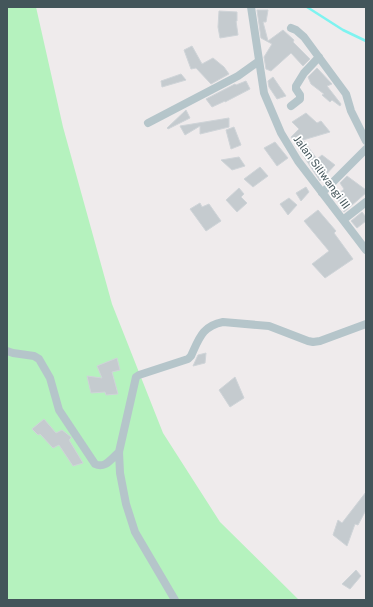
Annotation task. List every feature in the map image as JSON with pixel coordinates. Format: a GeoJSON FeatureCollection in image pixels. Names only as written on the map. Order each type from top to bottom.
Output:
{"type":"FeatureCollection","features":[{"type":"Feature","properties":{"kind":"street","name":"Jalan Siliwangi III"},"geometry":{"type":"LineString","coordinates":[[251,7],[264,92],[281,133],[298,161],[366,250]]}},
{"type":"Feature","properties":{"kind":"street"},"geometry":{"type":"LineString","coordinates":[[292,28],[300,34],[319,57],[346,94],[351,110],[366,141]]}},
{"type":"Feature","properties":{"kind":"street"},"geometry":{"type":"LineString","coordinates":[[291,106],[298,101],[300,96],[296,86],[304,73],[319,57]]}},
{"type":"Feature","properties":{"kind":"street"},"geometry":{"type":"LineString","coordinates":[[148,123],[238,76],[259,61]]}},
{"type":"Feature","properties":{"kind":"street"},"geometry":{"type":"LineString","coordinates":[[322,193],[366,149]]}},
{"type":"Feature","properties":{"kind":"street"},"geometry":{"type":"LineString","coordinates":[[343,220],[366,202]]}},
{"type":"Feature","properties":{"kind":"street"},"geometry":{"type":"LineString","coordinates":[[175,600],[135,532],[126,504],[120,474],[119,452],[128,418],[136,377],[188,360],[204,331],[216,323],[223,322],[269,326],[312,342],[320,341],[366,324]]}},
{"type":"Feature","properties":{"kind":"street"},"geometry":{"type":"LineString","coordinates":[[7,351],[34,356],[39,359],[47,372],[59,410],[94,464],[98,466],[105,465],[119,452]]}},
{"type":"Feature","properties":{"kind":"green space"},"geometry":{"type":"Polygon","coordinates":[[[7,7],[36,7],[63,127],[112,304],[163,433],[220,522],[299,600],[7,600],[7,7]]]}},
{"type":"Feature","properties":{"kind":"building"},"geometry":{"type":"Polygon","coordinates":[[[257,10],[268,10],[266,22],[263,22],[268,41],[283,30],[294,40],[293,42],[310,59],[303,66],[291,53],[271,71],[266,69],[264,57],[272,44],[261,38],[257,10]]]}},
{"type":"Feature","properties":{"kind":"building"},"geometry":{"type":"Polygon","coordinates":[[[219,11],[237,12],[236,21],[238,35],[220,38],[218,27],[219,11]]]}},
{"type":"Feature","properties":{"kind":"building"},"geometry":{"type":"Polygon","coordinates":[[[192,46],[202,64],[213,58],[224,67],[229,74],[211,84],[196,68],[191,69],[184,50],[192,46]]]}},
{"type":"Feature","properties":{"kind":"building"},"geometry":{"type":"Polygon","coordinates":[[[317,68],[332,84],[327,86],[341,104],[340,106],[332,100],[330,102],[322,95],[324,94],[311,84],[308,77],[317,68]]]}},
{"type":"Feature","properties":{"kind":"building"},"geometry":{"type":"Polygon","coordinates":[[[181,74],[186,80],[162,87],[161,81],[181,74]]]}},
{"type":"Feature","properties":{"kind":"building"},"geometry":{"type":"Polygon","coordinates":[[[273,77],[286,96],[277,99],[269,87],[268,81],[273,77]]]}},
{"type":"Feature","properties":{"kind":"building"},"geometry":{"type":"Polygon","coordinates":[[[246,81],[250,89],[225,102],[212,107],[206,99],[235,84],[236,85],[246,81]]]}},
{"type":"Feature","properties":{"kind":"building"},"geometry":{"type":"Polygon","coordinates":[[[186,110],[190,118],[168,129],[167,128],[186,110]]]}},
{"type":"Feature","properties":{"kind":"building"},"geometry":{"type":"Polygon","coordinates":[[[306,113],[317,123],[321,121],[330,132],[303,140],[317,159],[322,155],[335,165],[320,181],[291,137],[299,129],[292,122],[306,113]]]}},
{"type":"Feature","properties":{"kind":"building"},"geometry":{"type":"Polygon","coordinates":[[[229,118],[229,127],[200,134],[200,126],[185,135],[180,126],[229,118]]]}},
{"type":"Feature","properties":{"kind":"building"},"geometry":{"type":"Polygon","coordinates":[[[234,127],[241,145],[231,149],[226,130],[234,127]]]}},
{"type":"Feature","properties":{"kind":"building"},"geometry":{"type":"Polygon","coordinates":[[[275,142],[288,158],[277,166],[264,148],[275,142]]]}},
{"type":"Feature","properties":{"kind":"building"},"geometry":{"type":"Polygon","coordinates":[[[239,157],[245,166],[232,170],[221,160],[239,157]]]}},
{"type":"Feature","properties":{"kind":"building"},"geometry":{"type":"Polygon","coordinates":[[[260,167],[268,176],[253,187],[244,179],[260,167]]]}},
{"type":"Feature","properties":{"kind":"building"},"geometry":{"type":"Polygon","coordinates":[[[347,176],[366,190],[366,193],[344,212],[336,196],[344,189],[340,183],[347,176]]]}},
{"type":"Feature","properties":{"kind":"building"},"geometry":{"type":"Polygon","coordinates":[[[306,187],[309,192],[301,201],[296,193],[306,187]]]}},
{"type":"Feature","properties":{"kind":"building"},"geometry":{"type":"Polygon","coordinates":[[[239,188],[244,194],[241,197],[247,203],[237,212],[226,200],[239,188]]]}},
{"type":"Feature","properties":{"kind":"building"},"geometry":{"type":"Polygon","coordinates":[[[289,198],[297,205],[288,215],[280,204],[289,198]]]}},
{"type":"Feature","properties":{"kind":"building"},"geometry":{"type":"Polygon","coordinates":[[[200,203],[202,207],[209,204],[221,221],[206,231],[190,209],[200,203]]]}},
{"type":"Feature","properties":{"kind":"building"},"geometry":{"type":"Polygon","coordinates":[[[318,210],[336,231],[334,233],[353,259],[325,278],[312,264],[329,251],[304,221],[318,210]]]}},
{"type":"Feature","properties":{"kind":"building"},"geometry":{"type":"Polygon","coordinates":[[[362,212],[366,217],[366,221],[357,228],[351,221],[362,212]]]}},
{"type":"Feature","properties":{"kind":"building"},"geometry":{"type":"Polygon","coordinates":[[[206,353],[205,363],[193,366],[198,355],[206,353]]]}},
{"type":"Feature","properties":{"kind":"building"},"geometry":{"type":"Polygon","coordinates":[[[117,358],[120,370],[112,372],[118,394],[106,395],[105,392],[91,393],[87,376],[102,378],[97,366],[117,358]]]}},
{"type":"Feature","properties":{"kind":"building"},"geometry":{"type":"Polygon","coordinates":[[[235,377],[244,398],[230,407],[219,390],[235,377]]]}},
{"type":"Feature","properties":{"kind":"building"},"geometry":{"type":"Polygon","coordinates":[[[44,419],[56,433],[62,430],[71,437],[69,440],[83,463],[73,466],[59,445],[53,448],[40,434],[38,435],[32,429],[44,419]]]}},
{"type":"Feature","properties":{"kind":"building"},"geometry":{"type":"Polygon","coordinates":[[[366,492],[366,510],[358,525],[355,524],[347,546],[333,535],[338,520],[342,523],[366,492]]]}},
{"type":"Feature","properties":{"kind":"building"},"geometry":{"type":"Polygon","coordinates":[[[356,570],[361,576],[350,589],[342,584],[356,570]]]}},
{"type":"Feature","properties":{"kind":"waterway"},"geometry":{"type":"LineString","coordinates":[[307,7],[343,30],[366,41]]}}]}
